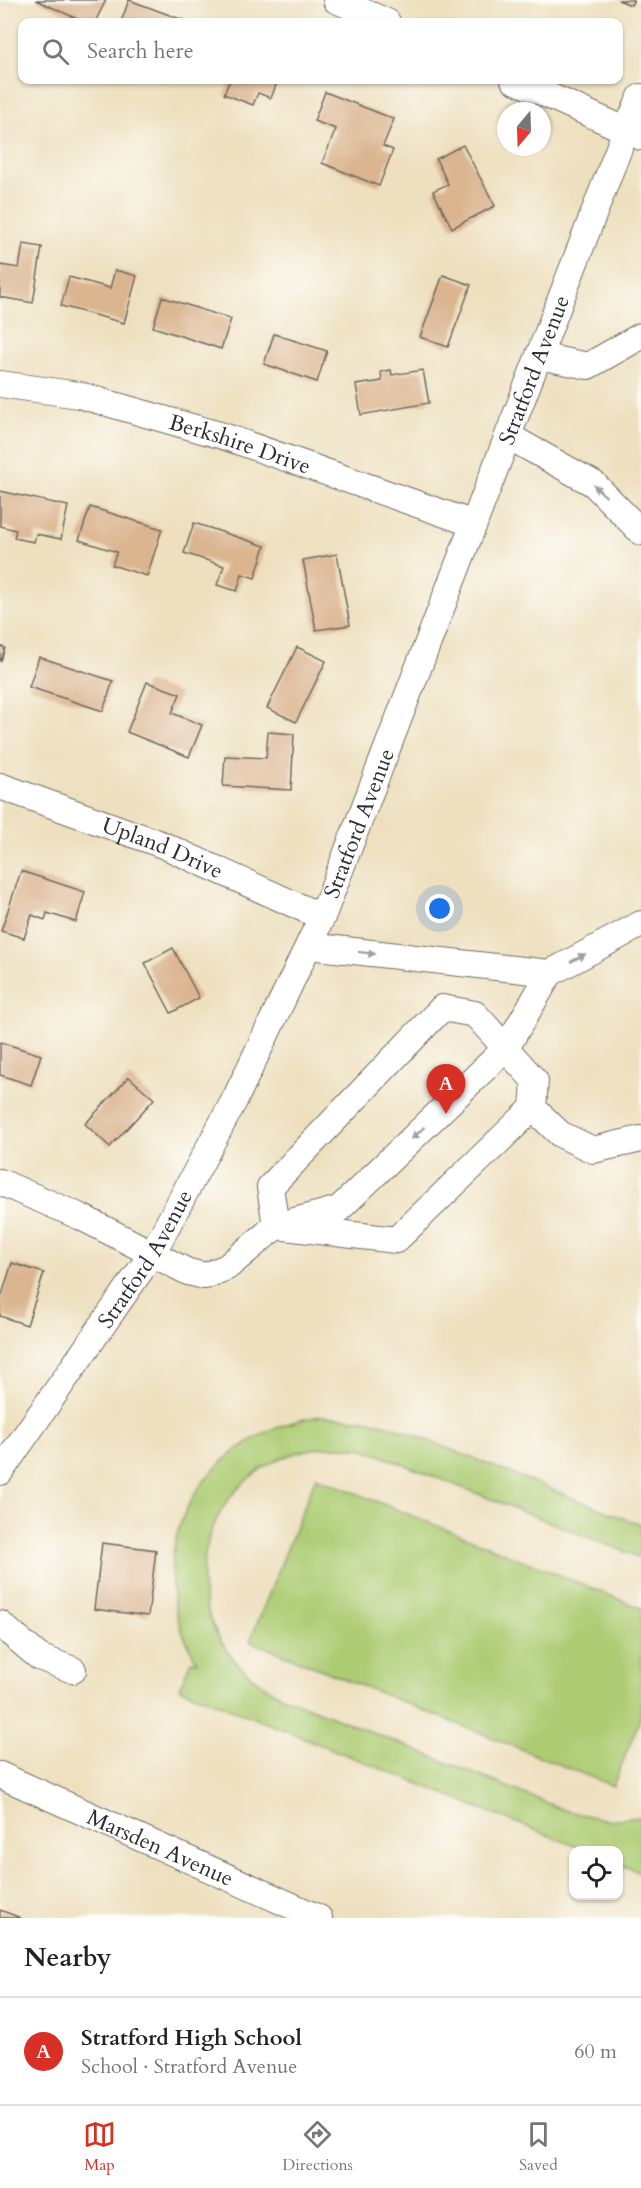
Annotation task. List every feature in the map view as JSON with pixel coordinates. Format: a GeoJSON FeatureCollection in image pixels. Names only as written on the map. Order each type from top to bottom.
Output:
{"type":"FeatureCollection","features":[{"type":"Feature","properties":{"kind":"street"},"geometry":{"type":"LineString","coordinates":[[336,0],[378,18]]}},
{"type":"Feature","properties":{"kind":"street"},"geometry":{"type":"LineString","coordinates":[[523,84],[633,134]]}},
{"type":"Feature","properties":{"kind":"street","name":"Stratford Avenue"},"geometry":{"type":"LineString","coordinates":[[0,1472],[152,1254],[235,1099],[309,946],[539,356],[633,134],[641,97]]}},
{"type":"Feature","properties":{"kind":"street"},"geometry":{"type":"LineString","coordinates":[[539,356],[588,366],[641,336]]}},
{"type":"Feature","properties":{"kind":"street","name":"Berkshire Drive"},"geometry":{"type":"LineString","coordinates":[[0,384],[79,395],[201,430],[474,524]]}},
{"type":"Feature","properties":{"kind":"street"},"geometry":{"type":"LineString","coordinates":[[508,436],[594,484],[641,532]]}},
{"type":"Feature","properties":{"kind":"street","name":"Upland Drive"},"geometry":{"type":"LineString","coordinates":[[0,786],[163,845],[322,917]]}},
{"type":"Feature","properties":{"kind":"street"},"geometry":{"type":"LineString","coordinates":[[0,1182],[81,1217],[188,1272],[205,1276],[227,1267],[276,1226],[339,1209],[506,1048],[550,974],[641,924]]}},
{"type":"Feature","properties":{"kind":"street"},"geometry":{"type":"LineString","coordinates":[[309,946],[550,974]]}},
{"type":"Feature","properties":{"kind":"street"},"geometry":{"type":"LineString","coordinates":[[442,1008],[475,1014],[535,1081],[533,1108],[396,1240],[276,1226],[270,1187],[442,1008]]}},
{"type":"Feature","properties":{"kind":"street"},"geometry":{"type":"LineString","coordinates":[[533,1108],[560,1134],[593,1150],[641,1139]]}},
{"type":"Feature","properties":{"kind":"street"},"geometry":{"type":"LineString","coordinates":[[0,1624],[39,1657],[73,1670]]}},
{"type":"Feature","properties":{"kind":"street","name":"Marsden Avenue"},"geometry":{"type":"LineString","coordinates":[[0,1775],[319,1918]]}},
{"type":"Feature","properties":{"kind":"green space"},"geometry":{"type":"Polygon","coordinates":[[[320,1416],[370,1420],[394,1427],[641,1525],[641,1558],[364,1449],[308,1450],[262,1468],[229,1499],[209,1539],[203,1582],[213,1626],[240,1666],[286,1698],[567,1811],[607,1820],[641,1817],[641,1873],[623,1866],[623,1846],[575,1846],[179,1688],[191,1661],[197,1662],[177,1616],[172,1579],[175,1544],[185,1512],[202,1484],[225,1459],[253,1439],[285,1425],[320,1416]]]}},
{"type":"Feature","properties":{"kind":"green space"},"geometry":{"type":"Polygon","coordinates":[[[316,1477],[641,1608],[641,1716],[613,1786],[250,1641],[316,1477]]]}},
{"type":"Feature","properties":{"kind":"building"},"geometry":{"type":"Polygon","coordinates":[[[36,0],[106,0],[97,18],[75,18],[36,0]]]}},
{"type":"Feature","properties":{"kind":"building"},"geometry":{"type":"Polygon","coordinates":[[[129,0],[178,18],[122,18],[129,0]]]}},
{"type":"Feature","properties":{"kind":"building"},"geometry":{"type":"Polygon","coordinates":[[[618,0],[634,0],[631,5],[618,0]]]}},
{"type":"Feature","properties":{"kind":"building"},"geometry":{"type":"Polygon","coordinates":[[[228,84],[276,84],[271,98],[258,93],[253,105],[224,94],[228,84]]]}},
{"type":"Feature","properties":{"kind":"building"},"geometry":{"type":"Polygon","coordinates":[[[325,92],[394,119],[383,146],[393,150],[379,186],[322,163],[336,129],[314,121],[325,92]]]}},
{"type":"Feature","properties":{"kind":"building"},"geometry":{"type":"Polygon","coordinates":[[[463,145],[495,206],[452,228],[433,191],[448,184],[436,159],[463,145]]]}},
{"type":"Feature","properties":{"kind":"building"},"geometry":{"type":"Polygon","coordinates":[[[23,244],[42,247],[33,303],[0,297],[0,265],[19,268],[23,244]]]}},
{"type":"Feature","properties":{"kind":"building"},"geometry":{"type":"Polygon","coordinates":[[[115,270],[137,276],[124,323],[61,306],[69,277],[110,288],[115,270]]]}},
{"type":"Feature","properties":{"kind":"building"},"geometry":{"type":"Polygon","coordinates":[[[443,275],[471,285],[448,347],[420,337],[443,275]]]}},
{"type":"Feature","properties":{"kind":"building"},"geometry":{"type":"Polygon","coordinates":[[[162,297],[231,319],[221,349],[153,327],[162,297]]]}},
{"type":"Feature","properties":{"kind":"building"},"geometry":{"type":"Polygon","coordinates":[[[274,334],[327,351],[317,382],[264,364],[274,334]]]}},
{"type":"Feature","properties":{"kind":"building"},"geometry":{"type":"Polygon","coordinates":[[[391,370],[392,375],[423,370],[429,403],[361,415],[356,385],[382,381],[381,372],[391,370]]]}},
{"type":"Feature","properties":{"kind":"building"},"geometry":{"type":"Polygon","coordinates":[[[0,491],[68,506],[61,539],[36,534],[34,542],[14,538],[16,530],[0,526],[0,491]]]}},
{"type":"Feature","properties":{"kind":"building"},"geometry":{"type":"Polygon","coordinates":[[[90,507],[162,529],[147,576],[112,565],[117,552],[79,540],[90,507]]]}},
{"type":"Feature","properties":{"kind":"building"},"geometry":{"type":"Polygon","coordinates":[[[194,523],[265,546],[255,578],[242,574],[237,591],[217,585],[224,566],[184,553],[194,523]]]}},
{"type":"Feature","properties":{"kind":"building"},"geometry":{"type":"Polygon","coordinates":[[[337,554],[350,625],[316,630],[303,560],[337,554]]]}},
{"type":"Feature","properties":{"kind":"building"},"geometry":{"type":"Polygon","coordinates":[[[0,646],[5,648],[1,661],[0,661],[0,646]]]}},
{"type":"Feature","properties":{"kind":"building"},"geometry":{"type":"Polygon","coordinates":[[[297,647],[326,661],[296,722],[267,708],[297,647]]]}},
{"type":"Feature","properties":{"kind":"building"},"geometry":{"type":"Polygon","coordinates":[[[39,657],[113,681],[103,711],[29,687],[39,657]]]}},
{"type":"Feature","properties":{"kind":"building"},"geometry":{"type":"Polygon","coordinates":[[[147,682],[180,694],[172,713],[202,725],[189,757],[127,732],[147,682]]]}},
{"type":"Feature","properties":{"kind":"building"},"geometry":{"type":"Polygon","coordinates":[[[268,732],[294,734],[291,790],[223,786],[225,756],[266,758],[268,732]]]}},
{"type":"Feature","properties":{"kind":"building"},"geometry":{"type":"Polygon","coordinates":[[[21,871],[85,892],[76,922],[47,913],[45,920],[32,915],[24,938],[1,931],[21,871]]]}},
{"type":"Feature","properties":{"kind":"building"},"geometry":{"type":"Polygon","coordinates":[[[173,948],[199,998],[171,1013],[145,963],[173,948]]]}},
{"type":"Feature","properties":{"kind":"building"},"geometry":{"type":"Polygon","coordinates":[[[0,1042],[41,1055],[31,1085],[0,1075],[0,1042]]]}},
{"type":"Feature","properties":{"kind":"building"},"geometry":{"type":"Polygon","coordinates":[[[129,1077],[154,1099],[110,1147],[85,1124],[129,1077]]]}},
{"type":"Feature","properties":{"kind":"building"},"geometry":{"type":"Polygon","coordinates":[[[12,1263],[44,1273],[27,1325],[0,1316],[0,1301],[12,1263]]]}},
{"type":"Feature","properties":{"kind":"building"},"geometry":{"type":"Polygon","coordinates":[[[102,1543],[156,1550],[148,1616],[94,1609],[102,1543]]]}},
{"type":"Feature","properties":{"kind":"building"},"geometry":{"type":"Polygon","coordinates":[[[0,1910],[21,1918],[0,1918],[0,1910]]]}},
{"type":"Feature","properties":{"kind":"place","name":"Stratford High School"},"geometry":{"type":"Point","coordinates":[446,1114]}}]}
